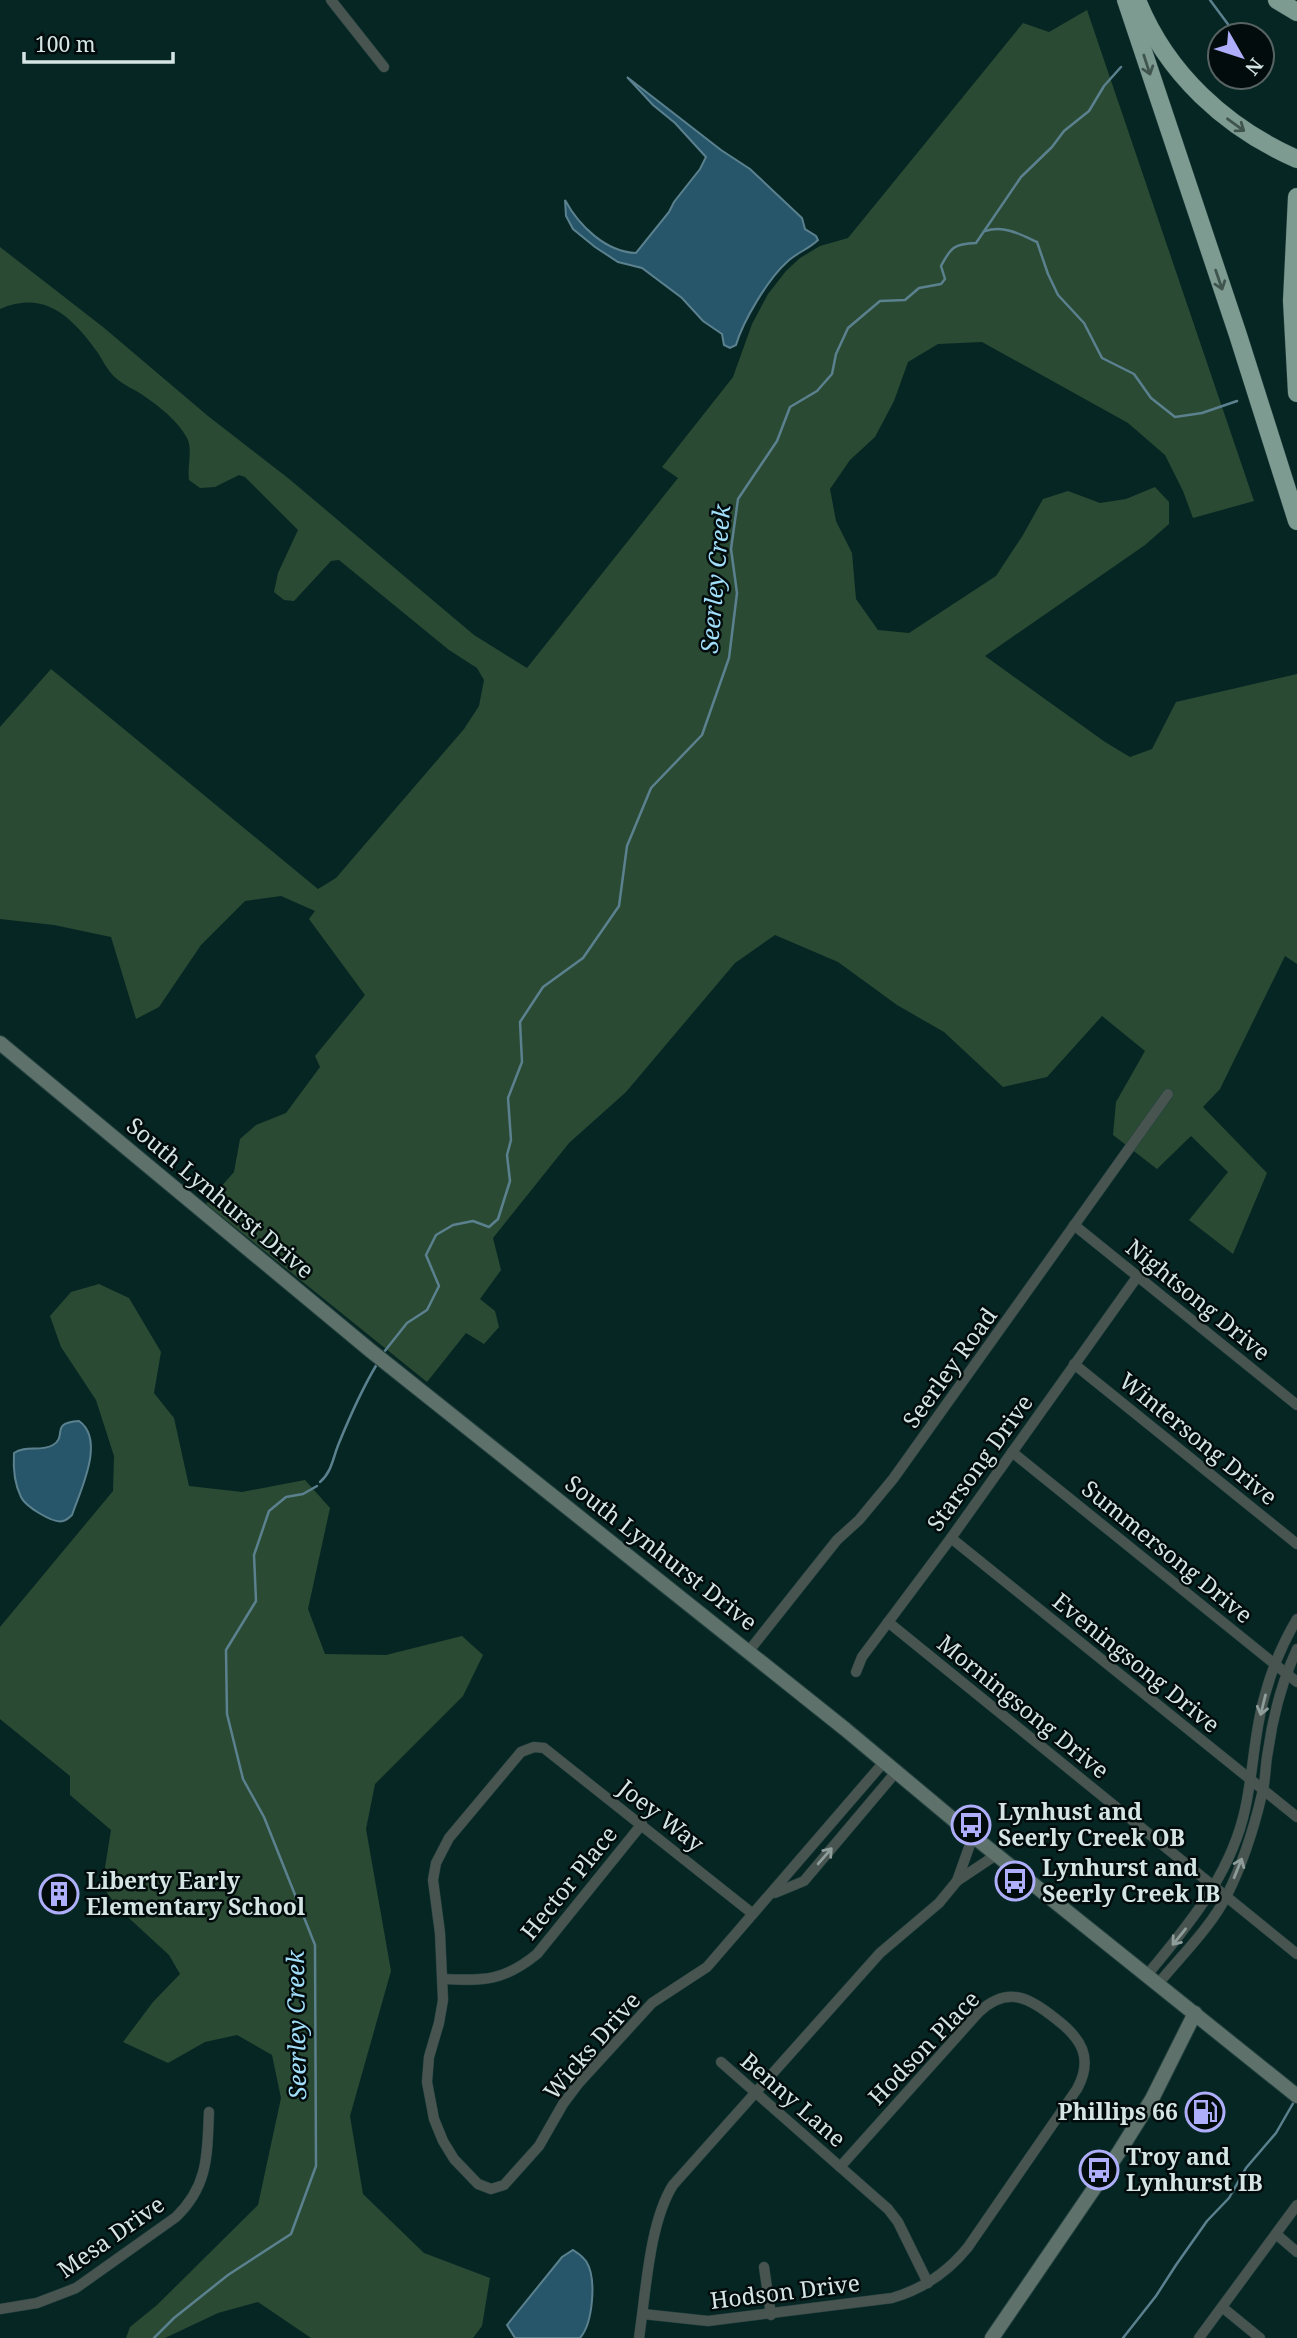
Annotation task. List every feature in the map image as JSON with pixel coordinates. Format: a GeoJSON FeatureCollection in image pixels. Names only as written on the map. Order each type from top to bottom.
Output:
{"type":"FeatureCollection","features":[{"type":"Feature","properties":{"kind":"highway"},"geometry":{"type":"LineString","coordinates":[[1126,0],[1297,521]]}},
{"type":"Feature","properties":{"kind":"highway"},"geometry":{"type":"LineString","coordinates":[[1137,0],[1166,53],[1198,92],[1243,130],[1289,155]]}},
{"type":"Feature","properties":{"kind":"highway"},"geometry":{"type":"LineString","coordinates":[[1277,0],[1297,12]]}},
{"type":"Feature","properties":{"kind":"highway"},"geometry":{"type":"LineString","coordinates":[[1297,197],[1292,301],[1297,393]]}},
{"type":"Feature","properties":{"kind":"main road","name":"South Lynhurst Drive"},"geometry":{"type":"LineString","coordinates":[[0,1043],[386,1364],[748,1652],[1297,2096]]}},
{"type":"Feature","properties":{"kind":"main road"},"geometry":{"type":"LineString","coordinates":[[992,2338],[1119,2152],[1152,2099],[1195,2013]]}},
{"type":"Feature","properties":{"kind":"street"},"geometry":{"type":"LineString","coordinates":[[331,0],[384,66]]}},
{"type":"Feature","properties":{"kind":"street","name":"Seerley Road"},"geometry":{"type":"LineString","coordinates":[[748,1652],[837,1540],[859,1520],[892,1479],[1168,1094]]}},
{"type":"Feature","properties":{"kind":"street","name":"Nightsong Drive"},"geometry":{"type":"LineString","coordinates":[[1074,1225],[1297,1405]]}},
{"type":"Feature","properties":{"kind":"street","name":"Starsong Drive"},"geometry":{"type":"LineString","coordinates":[[856,1672],[862,1657],[951,1538],[1137,1277]]}},
{"type":"Feature","properties":{"kind":"street","name":"Wintersong Drive"},"geometry":{"type":"LineString","coordinates":[[1074,1364],[1297,1544]]}},
{"type":"Feature","properties":{"kind":"street","name":"Summersong Drive"},"geometry":{"type":"LineString","coordinates":[[1012,1452],[1297,1682]]}},
{"type":"Feature","properties":{"kind":"street","name":"Eveningsong Drive"},"geometry":{"type":"LineString","coordinates":[[951,1538],[1297,1817]]}},
{"type":"Feature","properties":{"kind":"street"},"geometry":{"type":"LineString","coordinates":[[1153,1980],[1214,1887],[1229,1857],[1243,1819],[1252,1781],[1262,1702],[1287,1636],[1297,1619]]}},
{"type":"Feature","properties":{"kind":"street","name":"Morningsong Drive"},"geometry":{"type":"LineString","coordinates":[[888,1622],[1297,1954]]}},
{"type":"Feature","properties":{"kind":"street"},"geometry":{"type":"LineString","coordinates":[[1153,1980],[1206,1926],[1226,1897],[1250,1838],[1263,1791],[1273,1721],[1286,1673],[1297,1649]]}},
{"type":"Feature","properties":{"kind":"street","name":"Joey Way"},"geometry":{"type":"LineString","coordinates":[[443,1979],[433,1880],[436,1863],[449,1838],[512,1761],[521,1752],[534,1747],[544,1748],[754,1914]]}},
{"type":"Feature","properties":{"kind":"street","name":"Wicks Drive"},"geometry":{"type":"LineString","coordinates":[[443,1979],[443,2000],[429,2057],[427,2082],[434,2119],[454,2160],[478,2184],[491,2189],[504,2185],[540,2146],[563,2104],[578,2084],[652,2003],[707,1967],[884,1762]]}},
{"type":"Feature","properties":{"kind":"street","name":"Wicks Drive"},"geometry":{"type":"LineString","coordinates":[[771,1895],[804,1881],[896,1772]]}},
{"type":"Feature","properties":{"kind":"street","name":"Hector Place"},"geometry":{"type":"LineString","coordinates":[[443,1979],[496,1978],[519,1969],[537,1954],[642,1824]]}},
{"type":"Feature","properties":{"kind":"street"},"geometry":{"type":"LineString","coordinates":[[957,1881],[973,1836]]}},
{"type":"Feature","properties":{"kind":"street"},"geometry":{"type":"LineString","coordinates":[[639,2338],[657,2220],[664,2198],[676,2180],[880,1953],[939,1903],[957,1881],[996,1855]]}},
{"type":"Feature","properties":{"kind":"street","name":"Hodson Place"},"geometry":{"type":"LineString","coordinates":[[840,2166],[979,2012],[993,2001],[1014,1997],[1029,2000],[1039,2005],[1076,2036],[1083,2049],[1085,2065],[1079,2085],[968,2247],[950,2267],[928,2283]]}},
{"type":"Feature","properties":{"kind":"street","name":"Benny Lane"},"geometry":{"type":"LineString","coordinates":[[721,2062],[895,2217],[928,2283]]}},
{"type":"Feature","properties":{"kind":"street","name":"Mesa Drive"},"geometry":{"type":"LineString","coordinates":[[0,2309],[37,2303],[76,2288],[176,2217],[188,2205],[200,2184],[206,2159],[209,2112]]}},
{"type":"Feature","properties":{"kind":"street"},"geometry":{"type":"LineString","coordinates":[[1199,2338],[1297,2205]]}},
{"type":"Feature","properties":{"kind":"street"},"geometry":{"type":"LineString","coordinates":[[1276,2234],[1297,2252]]}},
{"type":"Feature","properties":{"kind":"street"},"geometry":{"type":"LineString","coordinates":[[764,2267],[771,2315]]}},
{"type":"Feature","properties":{"kind":"street","name":"Hodson Drive"},"geometry":{"type":"LineString","coordinates":[[643,2314],[703,2321],[771,2315],[882,2300],[928,2283]]}},
{"type":"Feature","properties":{"kind":"street"},"geometry":{"type":"LineString","coordinates":[[1222,2307],[1260,2338]]}},
{"type":"Feature","properties":{"kind":"green space"},"geometry":{"type":"Polygon","coordinates":[[[1087,10],[1254,501],[1193,518],[1165,455],[1128,423],[982,342],[938,344],[908,362],[894,401],[875,437],[850,460],[830,489],[836,521],[852,553],[856,599],[878,630],[909,633],[996,576],[1043,499],[1068,491],[1100,503],[1126,499],[1155,487],[1169,502],[1169,524],[1145,545],[985,656],[1130,757],[1152,749],[1176,702],[1297,674],[1297,964],[1285,956],[1220,1089],[1203,1107],[1267,1173],[1233,1254],[1189,1220],[1228,1172],[1191,1136],[1157,1169],[1113,1135],[1116,1102],[1145,1051],[1102,1016],[1047,1077],[1003,1087],[944,1032],[897,1005],[838,962],[775,935],[735,963],[626,1092],[569,1143],[493,1238],[501,1270],[480,1299],[495,1311],[499,1327],[484,1344],[466,1333],[427,1382],[206,1204],[234,1172],[240,1139],[256,1125],[286,1113],[320,1067],[315,1056],[365,995],[309,919],[315,911],[281,896],[245,901],[201,945],[159,1007],[136,1019],[111,937],[54,925],[0,919],[0,727],[51,669],[318,889],[336,878],[464,729],[479,706],[484,680],[477,668],[449,650],[339,560],[331,561],[294,601],[284,600],[274,592],[278,573],[298,530],[245,477],[239,475],[215,487],[200,488],[189,480],[190,447],[183,432],[162,410],[114,376],[68,318],[44,305],[31,303],[0,309],[0,247],[288,478],[474,635],[527,668],[678,478],[662,467],[733,377],[752,324],[768,294],[786,271],[800,258],[820,246],[848,238],[1023,23],[1049,32],[1087,10]]]}},
{"type":"Feature","properties":{"kind":"green space"},"geometry":{"type":"Polygon","coordinates":[[[99,1284],[129,1298],[161,1352],[154,1393],[174,1418],[189,1486],[242,1492],[305,1480],[330,1508],[308,1609],[325,1654],[386,1655],[462,1636],[483,1655],[463,1696],[375,1784],[366,1829],[391,1971],[350,2116],[363,2194],[424,2253],[490,2278],[482,2326],[473,2338],[311,2338],[258,2302],[218,2313],[165,2338],[126,2338],[130,2327],[157,2305],[258,2205],[281,2098],[272,2055],[237,2035],[205,2042],[168,2063],[123,2042],[153,2002],[180,1974],[169,1955],[119,1909],[102,1886],[111,1830],[70,1795],[70,1776],[0,1719],[0,1627],[113,1491],[114,1456],[96,1400],[61,1347],[50,1316],[71,1292],[99,1284]]]}},
{"type":"Feature","properties":{"kind":"water"},"geometry":{"type":"Polygon","coordinates":[[[627,77],[721,150],[750,169],[802,218],[805,229],[818,240],[780,269],[750,313],[736,345],[730,348],[724,345],[722,334],[703,321],[682,298],[642,268],[618,262],[595,247],[573,229],[566,216],[565,200],[594,236],[614,248],[636,253],[669,212],[706,157],[627,77]]]}},
{"type":"Feature","properties":{"kind":"water"},"geometry":{"type":"Polygon","coordinates":[[[79,1421],[87,1430],[90,1440],[89,1466],[72,1515],[66,1520],[53,1520],[28,1505],[21,1497],[14,1476],[14,1453],[23,1449],[53,1445],[64,1424],[79,1421]]]}},
{"type":"Feature","properties":{"kind":"water"},"geometry":{"type":"Polygon","coordinates":[[[573,2250],[586,2261],[592,2278],[591,2312],[580,2338],[515,2338],[507,2325],[562,2257],[573,2250]]]}},
{"type":"Feature","properties":{"kind":"waterway"},"geometry":{"type":"LineString","coordinates":[[1210,0],[1226,21]]}},
{"type":"Feature","properties":{"kind":"waterway","name":"Seerley Creek"},"geometry":{"type":"LineString","coordinates":[[384,1352],[407,1323],[427,1310],[439,1286],[426,1255],[436,1235],[453,1225],[473,1221],[489,1227],[498,1219],[510,1181],[507,1155],[511,1140],[508,1098],[522,1062],[520,1022],[543,987],[583,958],[619,906],[627,846],[651,788],[702,735],[729,658],[737,593],[731,549],[738,499],[777,441],[790,407],[817,391],[832,374],[836,354],[848,328],[880,301],[905,300],[919,288],[941,284],[945,279],[941,266],[951,251],[963,244],[976,243],[1021,177],[1052,147],[1064,131],[1089,111],[1104,86],[1121,67]]}},
{"type":"Feature","properties":{"kind":"waterway"},"geometry":{"type":"LineString","coordinates":[[985,231],[1005,230],[1037,242],[1058,295],[1084,323],[1102,358],[1134,374],[1151,398],[1175,417],[1202,413],[1237,401]]}},
{"type":"Feature","properties":{"kind":"waterway","name":"Seerley Creek"},"geometry":{"type":"LineString","coordinates":[[320,1482],[330,1469],[352,1413],[377,1364]]}},
{"type":"Feature","properties":{"kind":"waterway","name":"Seerley Creek"},"geometry":{"type":"LineString","coordinates":[[154,2338],[174,2318],[228,2275],[291,2234],[316,2166],[315,1945],[264,1817],[243,1779],[227,1714],[226,1650],[256,1601],[254,1555],[269,1511],[286,1497],[303,1494],[317,1486]]}},
{"type":"Feature","properties":{"kind":"waterway"},"geometry":{"type":"LineString","coordinates":[[1123,2338],[1156,2296],[1207,2221],[1229,2198],[1246,2168],[1276,2133],[1295,2100]]}},
{"type":"Feature","properties":{"kind":"place","name":"Lynhust and Seerly Creek OB"},"geometry":{"type":"Point","coordinates":[971,1825]}},
{"type":"Feature","properties":{"kind":"place","name":"Lynhurst and Seerly Creek IB"},"geometry":{"type":"Point","coordinates":[1015,1881]}},
{"type":"Feature","properties":{"kind":"place","name":"Liberty Early Elementary School"},"geometry":{"type":"Point","coordinates":[59,1894]}},
{"type":"Feature","properties":{"kind":"place","name":"Phillips 66"},"geometry":{"type":"Point","coordinates":[1205,2112]}},
{"type":"Feature","properties":{"kind":"place","name":"Troy and Lynhurst IB"},"geometry":{"type":"Point","coordinates":[1099,2170]}}]}
